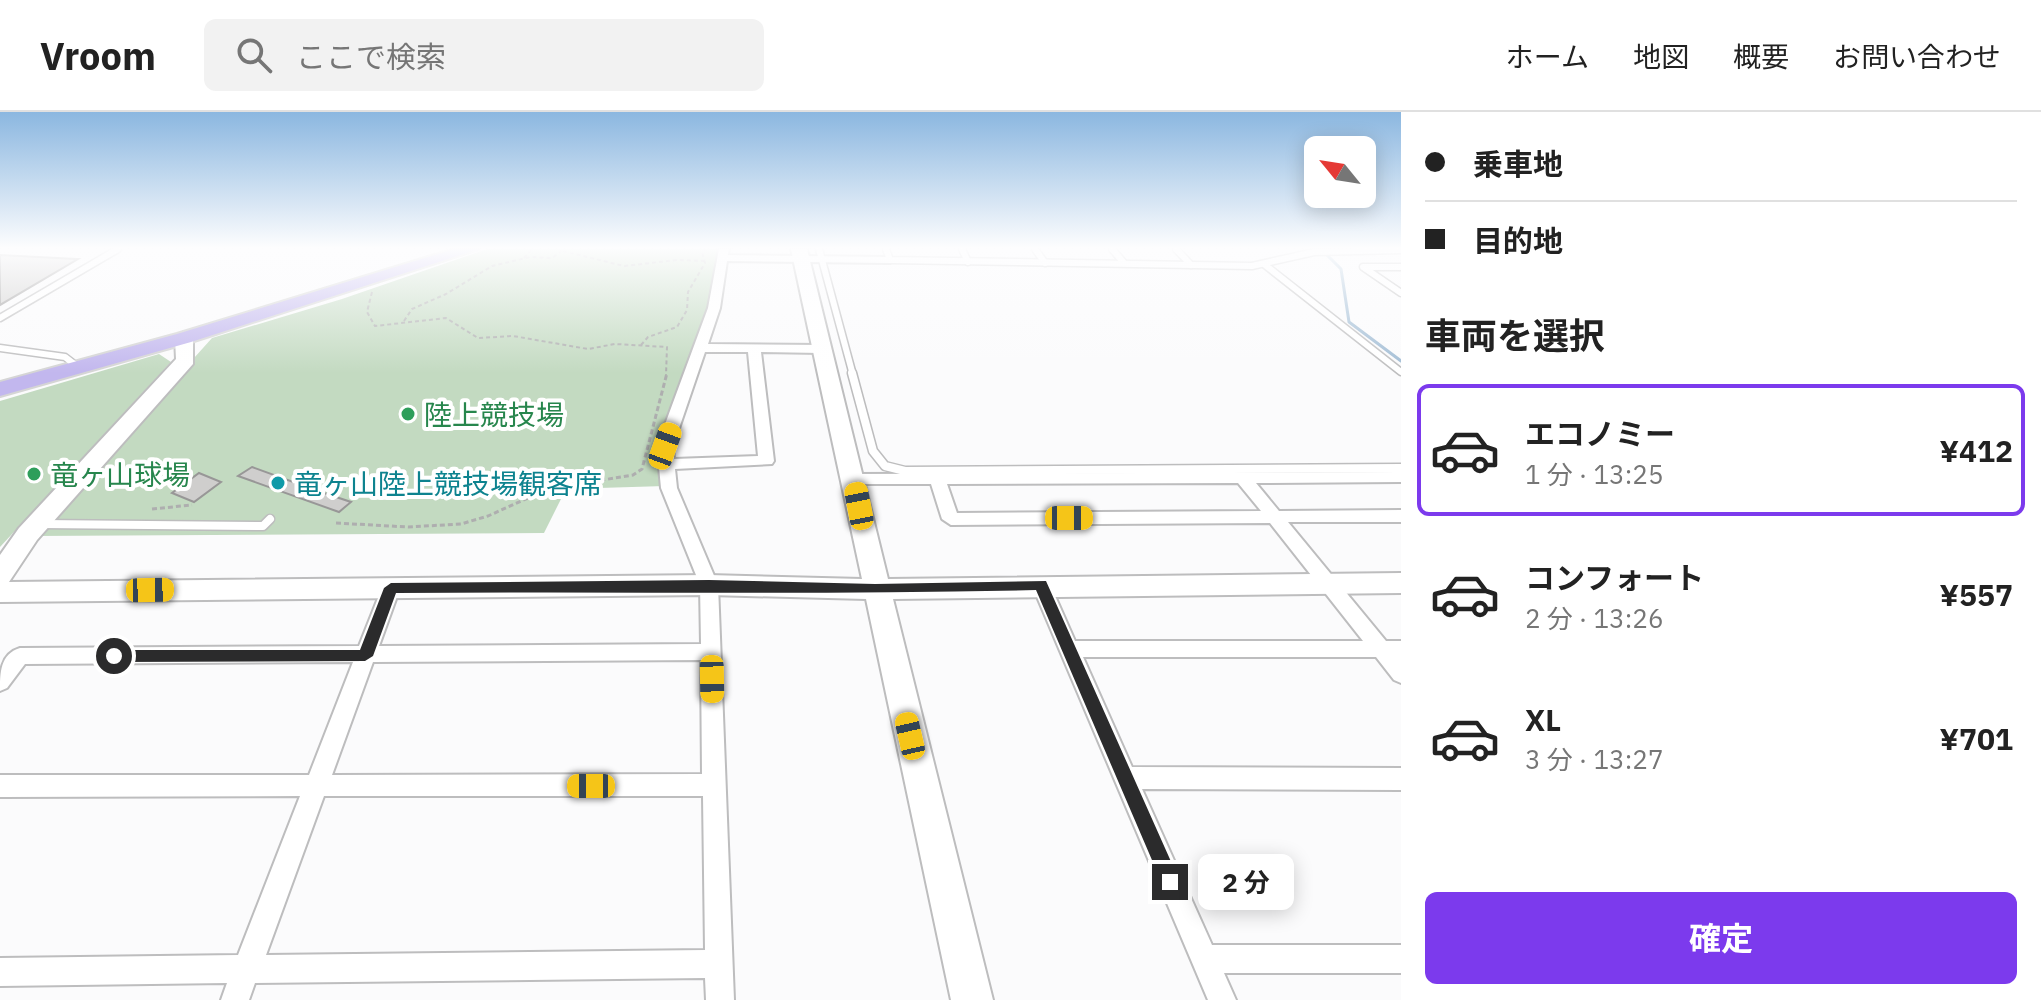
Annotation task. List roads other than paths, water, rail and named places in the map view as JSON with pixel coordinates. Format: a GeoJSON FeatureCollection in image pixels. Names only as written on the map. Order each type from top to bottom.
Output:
{"type":"FeatureCollection","features":[{"type":"Feature","properties":{"kind":"main road"},"geometry":{"type":"LineString","coordinates":[[0,389],[341,290]]}},
{"type":"Feature","properties":{"kind":"street"},"geometry":{"type":"LineString","coordinates":[[715,290],[714,308],[665,446],[669,488],[709,585],[720,1000]]}},
{"type":"Feature","properties":{"kind":"street"},"geometry":{"type":"LineString","coordinates":[[814,290],[821,349],[972,1000]]}},
{"type":"Feature","properties":{"kind":"street"},"geometry":{"type":"LineString","coordinates":[[0,575],[37,524],[186,360],[184,338]]}},
{"type":"Feature","properties":{"kind":"street"},"geometry":{"type":"LineString","coordinates":[[700,348],[821,349]]}},
{"type":"Feature","properties":{"kind":"street"},"geometry":{"type":"LineString","coordinates":[[666,464],[766,461],[754,349]]}},
{"type":"Feature","properties":{"kind":"street"},"geometry":{"type":"LineString","coordinates":[[853,479],[1401,477]]}},
{"type":"Feature","properties":{"kind":"street"},"geometry":{"type":"LineString","coordinates":[[1243,478],[1328,583],[1391,649],[1401,674]]}},
{"type":"Feature","properties":{"kind":"street"},"geometry":{"type":"LineString","coordinates":[[937,479],[951,519],[1401,516]]}},
{"type":"Feature","properties":{"kind":"street"},"geometry":{"type":"LineString","coordinates":[[0,592],[709,585],[875,589],[1401,583]]}},
{"type":"Feature","properties":{"kind":"street"},"geometry":{"type":"LineString","coordinates":[[1041,585],[1222,1000]]}},
{"type":"Feature","properties":{"kind":"street"},"geometry":{"type":"LineString","coordinates":[[235,1000],[391,588]]}},
{"type":"Feature","properties":{"kind":"street"},"geometry":{"type":"LineString","coordinates":[[1069,649],[1391,649]]}},
{"type":"Feature","properties":{"kind":"street"},"geometry":{"type":"LineString","coordinates":[[0,682],[20,656],[711,652]]}},
{"type":"Feature","properties":{"kind":"street"},"geometry":{"type":"LineString","coordinates":[[1126,778],[1401,779]]}},
{"type":"Feature","properties":{"kind":"street"},"geometry":{"type":"LineString","coordinates":[[0,786],[714,785]]}},
{"type":"Feature","properties":{"kind":"street"},"geometry":{"type":"LineString","coordinates":[[1204,959],[1401,959]]}},
{"type":"Feature","properties":{"kind":"street"},"geometry":{"type":"LineString","coordinates":[[0,972],[719,964]]}},
{"type":"Feature","properties":{"kind":"lane"},"geometry":{"type":"LineString","coordinates":[[0,318],[47,290]]}},
{"type":"Feature","properties":{"kind":"lane"},"geometry":{"type":"LineString","coordinates":[[822,290],[873,451],[885,466],[905,471],[1401,468]]}},
{"type":"Feature","properties":{"kind":"lane"},"geometry":{"type":"LineString","coordinates":[[1297,290],[1401,372]]}},
{"type":"Feature","properties":{"kind":"lane"},"geometry":{"type":"LineString","coordinates":[[0,348],[65,357],[78,367]]}},
{"type":"Feature","properties":{"kind":"lane"},"geometry":{"type":"LineString","coordinates":[[37,524],[263,526],[270,519]]}},
{"type":"Feature","properties":{"kind":"waterway"},"geometry":{"type":"LineString","coordinates":[[1344,290],[1349,322],[1401,361]]}},
{"type":"Feature","properties":{"kind":"place","name":"陸上競技場"},"geometry":{"type":"Point","coordinates":[408,414]}},
{"type":"Feature","properties":{"kind":"place","name":"竜ヶ山球場"},"geometry":{"type":"Point","coordinates":[34,474]}},
{"type":"Feature","properties":{"kind":"place","name":"竜ヶ山陸上競技場観客席"},"geometry":{"type":"Point","coordinates":[278,483]}}]}
